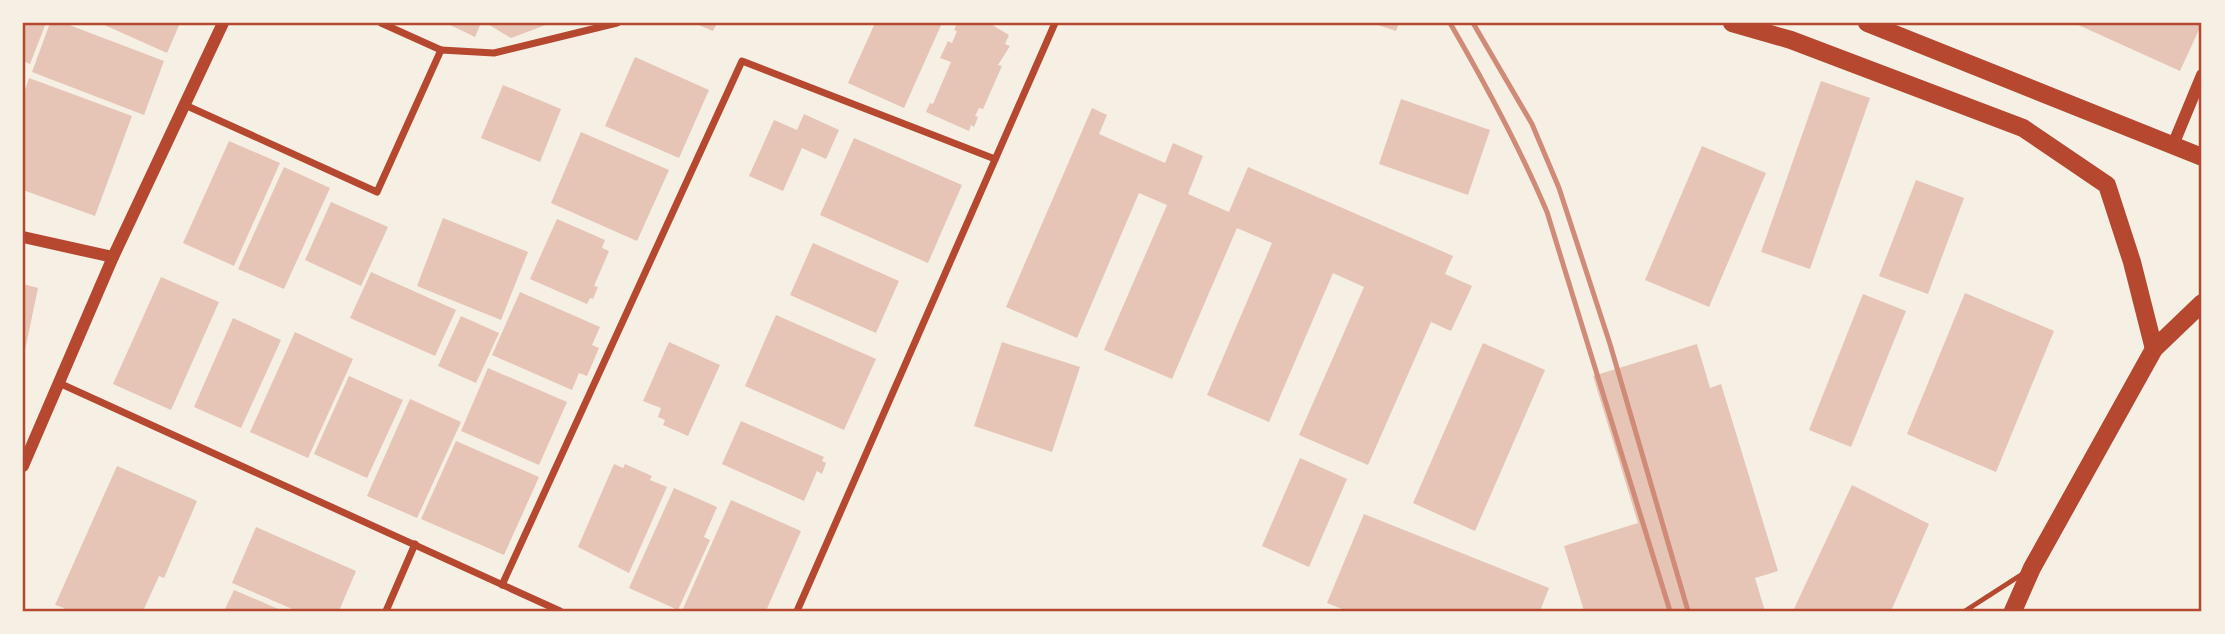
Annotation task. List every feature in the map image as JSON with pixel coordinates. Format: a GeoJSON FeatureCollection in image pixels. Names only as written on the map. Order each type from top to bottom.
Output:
{"type":"FeatureCollection","features":[{"type":"Feature","properties":{"kind":"main road"},"geometry":{"type":"LineString","coordinates":[[1732,23],[1791,40],[2023,128],[2107,185],[2132,262],[2154,349]]}},
{"type":"Feature","properties":{"kind":"main road"},"geometry":{"type":"LineString","coordinates":[[1867,23],[2202,157]]}},
{"type":"Feature","properties":{"kind":"main road"},"geometry":{"type":"LineString","coordinates":[[2013,611],[2032,568],[2154,349],[2202,303]]}},
{"type":"Feature","properties":{"kind":"street"},"geometry":{"type":"LineString","coordinates":[[23,466],[113,257],[223,23]]}},
{"type":"Feature","properties":{"kind":"street"},"geometry":{"type":"LineString","coordinates":[[382,23],[441,50],[494,53],[617,23]]}},
{"type":"Feature","properties":{"kind":"street"},"geometry":{"type":"LineString","coordinates":[[797,611],[1055,23]]}},
{"type":"Feature","properties":{"kind":"street"},"geometry":{"type":"LineString","coordinates":[[185,105],[377,192],[441,50]]}},
{"type":"Feature","properties":{"kind":"street"},"geometry":{"type":"LineString","coordinates":[[502,585],[741,61],[995,159]]}},
{"type":"Feature","properties":{"kind":"street"},"geometry":{"type":"LineString","coordinates":[[2173,145],[2202,75]]}},
{"type":"Feature","properties":{"kind":"street"},"geometry":{"type":"LineString","coordinates":[[23,237],[113,257]]}},
{"type":"Feature","properties":{"kind":"street"},"geometry":{"type":"LineString","coordinates":[[59,383],[560,611]]}},
{"type":"Feature","properties":{"kind":"street"},"geometry":{"type":"LineString","coordinates":[[386,611],[415,544]]}},
{"type":"Feature","properties":{"kind":"lane"},"geometry":{"type":"LineString","coordinates":[[1965,611],[2032,568]]}},
{"type":"Feature","properties":{"kind":"building"},"geometry":{"type":"Polygon","coordinates":[[[23,23],[46,23],[30,64],[23,61],[23,23]]]}},
{"type":"Feature","properties":{"kind":"building"},"geometry":{"type":"Polygon","coordinates":[[[50,23],[64,23],[164,61],[144,115],[32,72],[50,23]]]}},
{"type":"Feature","properties":{"kind":"building"},"geometry":{"type":"Polygon","coordinates":[[[100,23],[180,23],[167,53],[100,23]]]}},
{"type":"Feature","properties":{"kind":"building"},"geometry":{"type":"Polygon","coordinates":[[[446,23],[481,23],[475,37],[446,23]]]}},
{"type":"Feature","properties":{"kind":"building"},"geometry":{"type":"Polygon","coordinates":[[[486,23],[551,23],[511,38],[486,23]]]}},
{"type":"Feature","properties":{"kind":"building"},"geometry":{"type":"Polygon","coordinates":[[[694,23],[717,23],[713,31],[694,23]]]}},
{"type":"Feature","properties":{"kind":"building"},"geometry":{"type":"Polygon","coordinates":[[[875,23],[942,23],[904,108],[848,83],[875,23]]]}},
{"type":"Feature","properties":{"kind":"building"},"geometry":{"type":"Polygon","coordinates":[[[957,23],[989,23],[1009,35],[1005,44],[1010,46],[998,65],[1002,66],[983,109],[979,108],[975,116],[978,117],[974,127],[971,125],[969,131],[926,112],[930,103],[933,104],[951,62],[940,58],[948,41],[952,43],[957,23]]]}},
{"type":"Feature","properties":{"kind":"building"},"geometry":{"type":"Polygon","coordinates":[[[1372,23],[1399,23],[1396,31],[1372,23]]]}},
{"type":"Feature","properties":{"kind":"building"},"geometry":{"type":"Polygon","coordinates":[[[2074,23],[2202,23],[2180,71],[2074,23]]]}},
{"type":"Feature","properties":{"kind":"building"},"geometry":{"type":"Polygon","coordinates":[[[635,57],[709,90],[679,158],[605,126],[635,57]]]}},
{"type":"Feature","properties":{"kind":"building"},"geometry":{"type":"Polygon","coordinates":[[[29,78],[132,116],[95,216],[23,190],[23,96],[29,78]]]}},
{"type":"Feature","properties":{"kind":"building"},"geometry":{"type":"Polygon","coordinates":[[[1821,81],[1870,98],[1810,269],[1761,252],[1821,81]]]}},
{"type":"Feature","properties":{"kind":"building"},"geometry":{"type":"Polygon","coordinates":[[[503,85],[561,109],[540,162],[481,138],[503,85]]]}},
{"type":"Feature","properties":{"kind":"building"},"geometry":{"type":"Polygon","coordinates":[[[1401,99],[1490,130],[1468,195],[1379,164],[1401,99]]]}},
{"type":"Feature","properties":{"kind":"building"},"geometry":{"type":"Polygon","coordinates":[[[1092,108],[1107,115],[1099,134],[1165,163],[1173,143],[1203,156],[1188,194],[1229,212],[1248,167],[1453,256],[1445,274],[1472,286],[1451,331],[1431,322],[1368,465],[1299,435],[1364,287],[1333,273],[1269,422],[1207,395],[1272,243],[1237,228],[1172,379],[1104,350],[1167,205],[1139,193],[1077,338],[1006,307],[1092,108]]]}},
{"type":"Feature","properties":{"kind":"building"},"geometry":{"type":"Polygon","coordinates":[[[804,114],[839,130],[826,159],[802,148],[783,191],[749,176],[774,120],[797,130],[804,114]]]}},
{"type":"Feature","properties":{"kind":"building"},"geometry":{"type":"Polygon","coordinates":[[[581,132],[669,170],[637,241],[551,203],[581,132]]]}},
{"type":"Feature","properties":{"kind":"building"},"geometry":{"type":"Polygon","coordinates":[[[854,138],[962,185],[928,263],[820,215],[854,138]]]}},
{"type":"Feature","properties":{"kind":"building"},"geometry":{"type":"Polygon","coordinates":[[[229,141],[280,163],[234,266],[183,243],[229,141]]]}},
{"type":"Feature","properties":{"kind":"building"},"geometry":{"type":"Polygon","coordinates":[[[1702,146],[1766,173],[1709,307],[1645,280],[1702,146]]]}},
{"type":"Feature","properties":{"kind":"building"},"geometry":{"type":"Polygon","coordinates":[[[284,167],[330,188],[284,289],[238,269],[284,167]]]}},
{"type":"Feature","properties":{"kind":"building"},"geometry":{"type":"Polygon","coordinates":[[[1916,180],[1964,198],[1928,294],[1879,276],[1916,180]]]}},
{"type":"Feature","properties":{"kind":"building"},"geometry":{"type":"Polygon","coordinates":[[[331,202],[388,227],[361,286],[305,260],[331,202]]]}},
{"type":"Feature","properties":{"kind":"building"},"geometry":{"type":"Polygon","coordinates":[[[443,218],[528,252],[501,320],[417,286],[443,218]]]}},
{"type":"Feature","properties":{"kind":"building"},"geometry":{"type":"Polygon","coordinates":[[[557,219],[605,240],[602,248],[609,251],[594,286],[598,287],[593,299],[590,298],[587,304],[530,279],[557,219]]]}},
{"type":"Feature","properties":{"kind":"building"},"geometry":{"type":"Polygon","coordinates":[[[813,243],[899,281],[876,333],[790,295],[813,243]]]}},
{"type":"Feature","properties":{"kind":"building"},"geometry":{"type":"Polygon","coordinates":[[[371,272],[456,310],[435,356],[350,318],[371,272]]]}},
{"type":"Feature","properties":{"kind":"building"},"geometry":{"type":"Polygon","coordinates":[[[161,277],[219,302],[171,410],[113,384],[161,277]]]}},
{"type":"Feature","properties":{"kind":"building"},"geometry":{"type":"Polygon","coordinates":[[[23,284],[38,288],[24,355],[23,355],[23,284]]]}},
{"type":"Feature","properties":{"kind":"building"},"geometry":{"type":"Polygon","coordinates":[[[520,292],[600,327],[592,345],[599,348],[587,376],[579,373],[572,390],[492,355],[520,292]]]}},
{"type":"Feature","properties":{"kind":"building"},"geometry":{"type":"Polygon","coordinates":[[[1965,293],[2054,331],[1996,472],[1907,434],[1965,293]]]}},
{"type":"Feature","properties":{"kind":"building"},"geometry":{"type":"Polygon","coordinates":[[[1863,294],[1906,311],[1851,447],[1809,430],[1863,294]]]}},
{"type":"Feature","properties":{"kind":"building"},"geometry":{"type":"Polygon","coordinates":[[[776,315],[876,359],[844,430],[745,386],[776,315]]]}},
{"type":"Feature","properties":{"kind":"building"},"geometry":{"type":"Polygon","coordinates":[[[461,316],[499,333],[476,383],[438,366],[461,316]]]}},
{"type":"Feature","properties":{"kind":"building"},"geometry":{"type":"Polygon","coordinates":[[[233,318],[281,340],[241,428],[194,407],[233,318]]]}},
{"type":"Feature","properties":{"kind":"building"},"geometry":{"type":"Polygon","coordinates":[[[295,332],[353,359],[308,458],[250,432],[295,332]]]}},
{"type":"Feature","properties":{"kind":"building"},"geometry":{"type":"Polygon","coordinates":[[[669,342],[720,365],[688,436],[663,425],[665,420],[658,417],[661,408],[643,401],[669,342]]]}},
{"type":"Feature","properties":{"kind":"building"},"geometry":{"type":"Polygon","coordinates":[[[1002,342],[1080,367],[1052,452],[974,426],[1002,342]]]}},
{"type":"Feature","properties":{"kind":"building"},"geometry":{"type":"Polygon","coordinates":[[[1483,343],[1545,370],[1475,531],[1413,503],[1483,343]]]}},
{"type":"Feature","properties":{"kind":"building"},"geometry":{"type":"Polygon","coordinates":[[[1697,344],[1710,388],[1721,384],[1778,571],[1755,578],[1765,611],[1584,611],[1564,546],[1638,523],[1593,376],[1697,344]]]}},
{"type":"Feature","properties":{"kind":"building"},"geometry":{"type":"Polygon","coordinates":[[[488,368],[567,402],[539,465],[461,431],[488,368]]]}},
{"type":"Feature","properties":{"kind":"building"},"geometry":{"type":"Polygon","coordinates":[[[349,376],[403,400],[367,478],[314,454],[349,376]]]}},
{"type":"Feature","properties":{"kind":"building"},"geometry":{"type":"Polygon","coordinates":[[[410,399],[461,422],[417,518],[367,496],[410,399]]]}},
{"type":"Feature","properties":{"kind":"building"},"geometry":{"type":"Polygon","coordinates":[[[741,421],[824,457],[822,461],[826,463],[822,474],[817,471],[804,501],[722,464],[741,421]]]}},
{"type":"Feature","properties":{"kind":"building"},"geometry":{"type":"Polygon","coordinates":[[[456,441],[539,477],[504,555],[421,519],[456,441]]]}},
{"type":"Feature","properties":{"kind":"building"},"geometry":{"type":"Polygon","coordinates":[[[1300,458],[1347,479],[1309,567],[1262,546],[1300,458]]]}},
{"type":"Feature","properties":{"kind":"building"},"geometry":{"type":"Polygon","coordinates":[[[614,464],[623,468],[625,464],[652,476],[650,480],[667,487],[629,573],[578,547],[614,464]]]}},
{"type":"Feature","properties":{"kind":"building"},"geometry":{"type":"Polygon","coordinates":[[[117,466],[197,501],[164,578],[159,576],[143,611],[63,611],[64,608],[55,605],[117,466]]]}},
{"type":"Feature","properties":{"kind":"building"},"geometry":{"type":"Polygon","coordinates":[[[1852,485],[1929,524],[1891,611],[1793,611],[1852,485]]]}},
{"type":"Feature","properties":{"kind":"building"},"geometry":{"type":"Polygon","coordinates":[[[674,488],[717,507],[704,537],[710,540],[678,610],[629,588],[674,488]]]}},
{"type":"Feature","properties":{"kind":"building"},"geometry":{"type":"Polygon","coordinates":[[[731,500],[801,531],[766,611],[682,611],[731,500]]]}},
{"type":"Feature","properties":{"kind":"building"},"geometry":{"type":"Polygon","coordinates":[[[1364,514],[1549,588],[1540,611],[1347,611],[1327,603],[1364,514]]]}},
{"type":"Feature","properties":{"kind":"building"},"geometry":{"type":"Polygon","coordinates":[[[256,527],[356,571],[339,611],[297,611],[232,583],[256,527]]]}},
{"type":"Feature","properties":{"kind":"building"},"geometry":{"type":"Polygon","coordinates":[[[234,590],[283,611],[224,611],[234,590]]]}},
{"type":"Feature","properties":{"kind":"railway"},"geometry":{"type":"LineString","coordinates":[[1450,23],[1502,116],[1547,212],[1670,611]]}},
{"type":"Feature","properties":{"kind":"railway"},"geometry":{"type":"LineString","coordinates":[[1473,23],[1532,124],[1559,188],[1610,344],[1688,611]]}}]}
